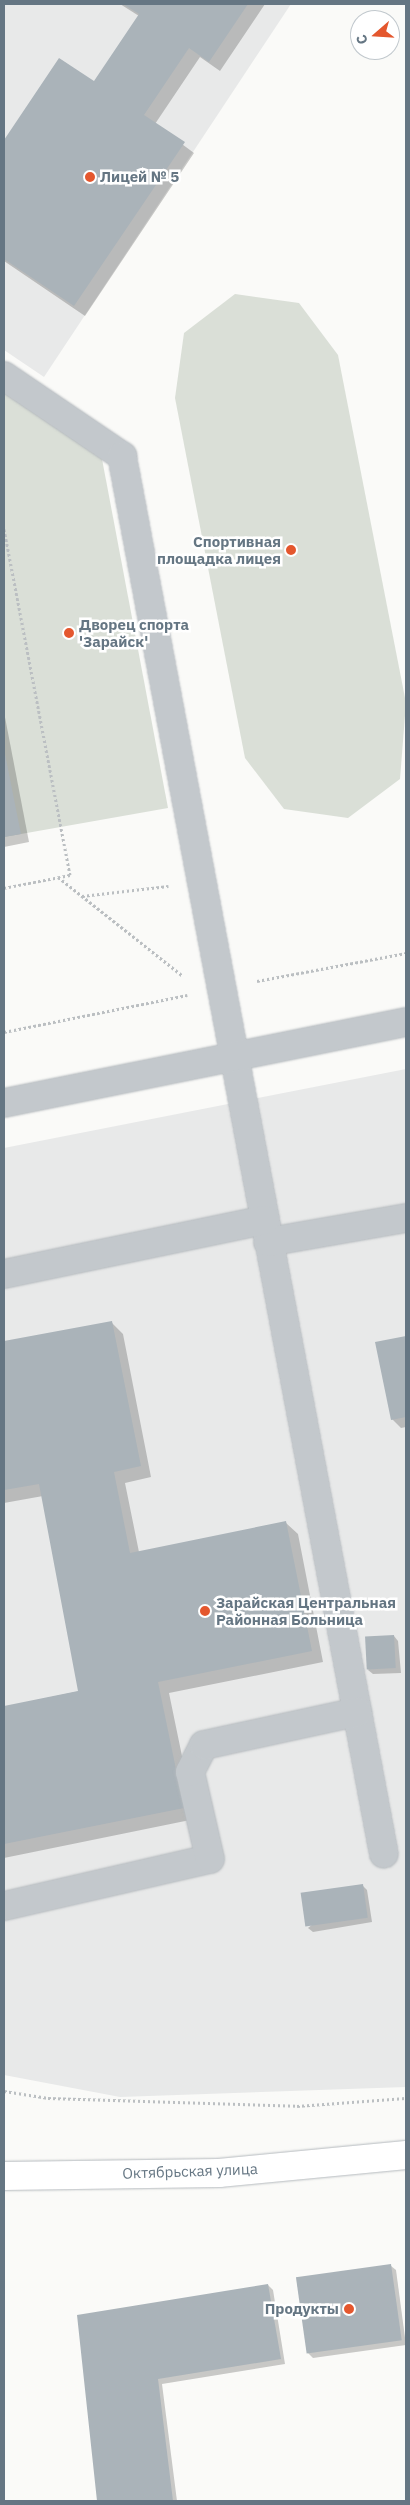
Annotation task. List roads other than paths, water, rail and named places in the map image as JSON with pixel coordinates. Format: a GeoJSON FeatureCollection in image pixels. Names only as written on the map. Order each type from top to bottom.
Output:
{"type":"FeatureCollection","features":[{"type":"Feature","properties":{"kind":"main road","name":"Октябрьская улица"},"geometry":{"type":"LineString","coordinates":[[4,2176],[219,2173],[406,2155]]}},
{"type":"Feature","properties":{"kind":"lane"},"geometry":{"type":"LineString","coordinates":[[4,376],[122,456],[384,1854]]}},
{"type":"Feature","properties":{"kind":"lane"},"geometry":{"type":"LineString","coordinates":[[4,1103],[406,1022]]}},
{"type":"Feature","properties":{"kind":"lane"},"geometry":{"type":"LineString","coordinates":[[4,1274],[266,1231],[406,1218]]}},
{"type":"Feature","properties":{"kind":"lane"},"geometry":{"type":"LineString","coordinates":[[4,1906],[210,1859],[190,1772],[204,1745],[357,1712]]}},
{"type":"Feature","properties":{"kind":"place","name":"Лицей № 5"},"geometry":{"type":"Point","coordinates":[90,177]}},
{"type":"Feature","properties":{"kind":"place","name":"Спортивная площадка лицея"},"geometry":{"type":"Point","coordinates":[291,550]}},
{"type":"Feature","properties":{"kind":"place","name":"Дворец спорта 'Зарайск'"},"geometry":{"type":"Point","coordinates":[69,633]}},
{"type":"Feature","properties":{"kind":"place","name":"Зарайская Центральная Районная Больница"},"geometry":{"type":"Point","coordinates":[205,1611]}},
{"type":"Feature","properties":{"kind":"place","name":"Продукты"},"geometry":{"type":"Point","coordinates":[349,2309]}}]}
